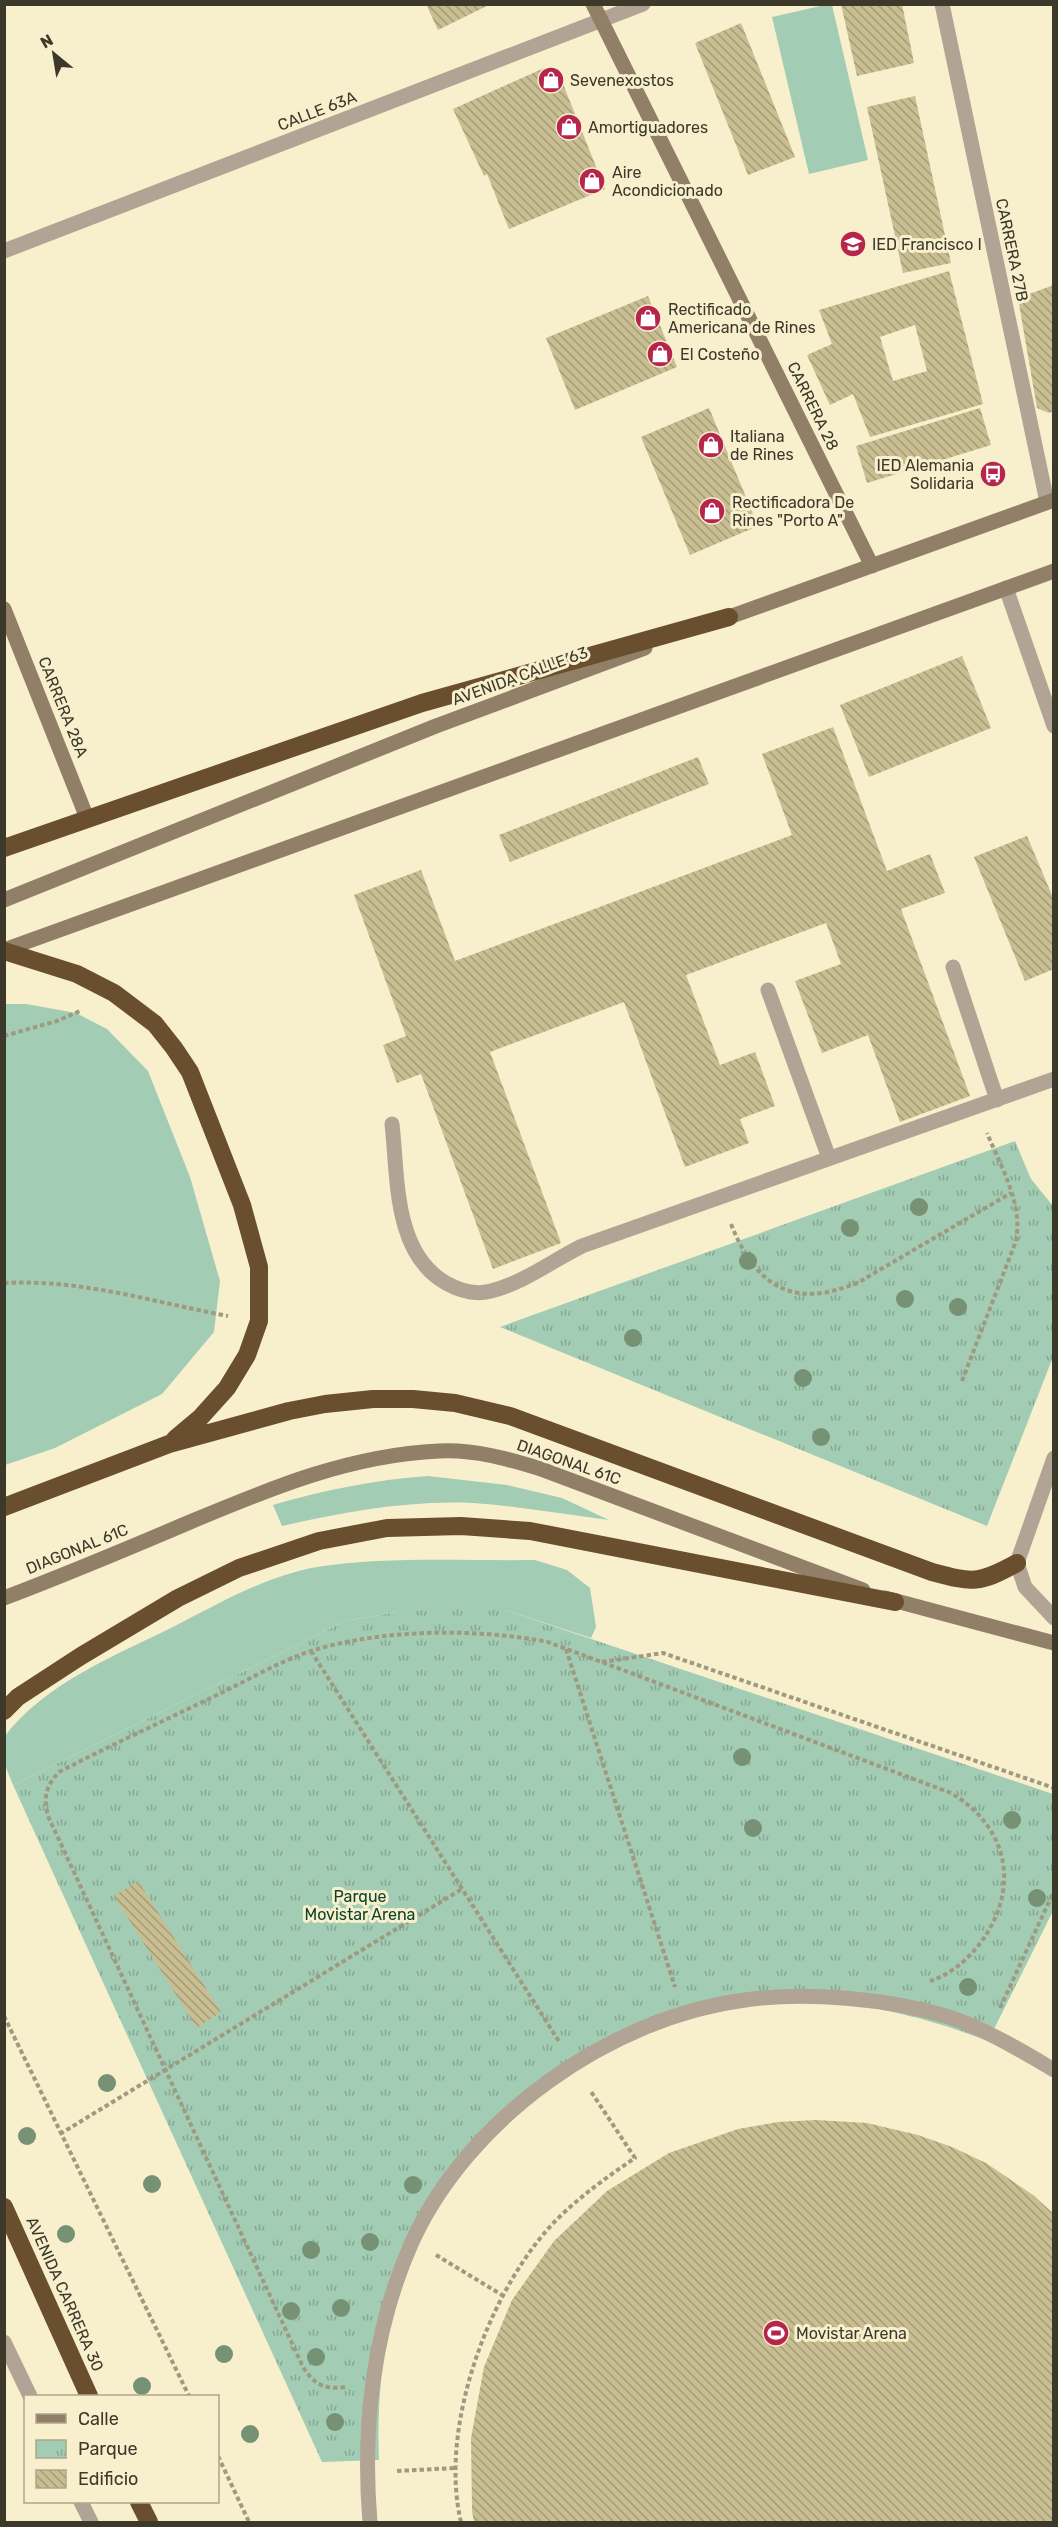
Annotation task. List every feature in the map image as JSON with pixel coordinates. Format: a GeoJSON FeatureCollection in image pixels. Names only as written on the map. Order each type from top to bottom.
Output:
{"type":"FeatureCollection","features":[{"type":"Feature","properties":{"kind":"highway"},"geometry":{"type":"LineString","coordinates":[[4,848],[422,704],[729,617]]}},
{"type":"Feature","properties":{"kind":"highway"},"geometry":{"type":"LineString","coordinates":[[4,951],[77,974],[114,993],[155,1024],[190,1072],[242,1205],[260,1267],[259,1321],[247,1355],[227,1388],[200,1418],[169,1444]]}},
{"type":"Feature","properties":{"kind":"highway"},"geometry":{"type":"LineString","coordinates":[[4,1507],[169,1444],[290,1411],[373,1399],[413,1399],[455,1403],[510,1416],[932,1572],[976,1581],[992,1576],[1017,1563]]}},
{"type":"Feature","properties":{"kind":"highway"},"geometry":{"type":"LineString","coordinates":[[4,1710],[18,1697],[81,1656],[178,1598],[239,1568],[319,1540],[387,1528],[461,1526],[531,1531],[895,1602]]}},
{"type":"Feature","properties":{"kind":"highway","name":"AVENIDA CARRERA 30"},"geometry":{"type":"LineString","coordinates":[[4,2207],[88,2395]]}},
{"type":"Feature","properties":{"kind":"highway"},"geometry":{"type":"LineString","coordinates":[[139,2503],[149,2523]]}},
{"type":"Feature","properties":{"kind":"main road","name":"CARRERA 28"},"geometry":{"type":"LineString","coordinates":[[593,4],[872,566]]}},
{"type":"Feature","properties":{"kind":"main road","name":"AVENIDA CALLE 63"},"geometry":{"type":"LineString","coordinates":[[4,900],[436,726],[1050,501]]}},
{"type":"Feature","properties":{"kind":"main road"},"geometry":{"type":"LineString","coordinates":[[4,951],[1053,571]]}},
{"type":"Feature","properties":{"kind":"main road","name":"CARRERA 28A"},"geometry":{"type":"LineString","coordinates":[[4,609],[87,818]]}},
{"type":"Feature","properties":{"kind":"main road","name":"DIAGONAL 61C"},"geometry":{"type":"LineString","coordinates":[[4,1598],[318,1472],[380,1456],[441,1451],[497,1456],[542,1469],[895,1602],[1053,1643]]}},
{"type":"Feature","properties":{"kind":"street","name":"CALLE 63A"},"geometry":{"type":"LineString","coordinates":[[4,251],[643,4]]}},
{"type":"Feature","properties":{"kind":"street","name":"CARRERA 27B"},"geometry":{"type":"LineString","coordinates":[[942,4],[1050,501]]}},
{"type":"Feature","properties":{"kind":"street"},"geometry":{"type":"LineString","coordinates":[[1006,588],[1053,726]]}},
{"type":"Feature","properties":{"kind":"street"},"geometry":{"type":"LineString","coordinates":[[953,967],[997,1100]]}},
{"type":"Feature","properties":{"kind":"street"},"geometry":{"type":"LineString","coordinates":[[768,990],[829,1158]]}},
{"type":"Feature","properties":{"kind":"street"},"geometry":{"type":"LineString","coordinates":[[392,1124],[402,1208],[411,1242],[429,1271],[454,1287],[469,1292],[489,1292],[527,1277],[582,1246],[1053,1080]]}},
{"type":"Feature","properties":{"kind":"street"},"geometry":{"type":"LineString","coordinates":[[1053,1458],[1017,1563],[1025,1587],[1053,1618]]}},
{"type":"Feature","properties":{"kind":"street"},"geometry":{"type":"LineString","coordinates":[[370,2523],[366,2472],[377,2352],[392,2295],[413,2241],[442,2191],[480,2142],[507,2115],[573,2064],[641,2029],[684,2013],[745,1999],[845,1999],[891,2004],[947,2017],[988,2033],[1053,2070]]}},
{"type":"Feature","properties":{"kind":"street"},"geometry":{"type":"LineString","coordinates":[[4,2342],[29,2395]]}},
{"type":"Feature","properties":{"kind":"street"},"geometry":{"type":"LineString","coordinates":[[81,2503],[91,2523]]}},
{"type":"Feature","properties":{"kind":"path"},"geometry":{"type":"LineString","coordinates":[[4,1036],[57,1022],[114,993]]}},
{"type":"Feature","properties":{"kind":"path"},"geometry":{"type":"LineString","coordinates":[[962,1381],[1016,1241],[1019,1226],[1018,1209],[976,1107]]}},
{"type":"Feature","properties":{"kind":"path"},"geometry":{"type":"LineString","coordinates":[[721,1197],[739,1245],[759,1273],[774,1284],[796,1293],[819,1295],[839,1291],[859,1282],[1011,1193]]}},
{"type":"Feature","properties":{"kind":"path"},"geometry":{"type":"LineString","coordinates":[[4,1282],[66,1283],[117,1291],[183,1308],[259,1321]]}},
{"type":"Feature","properties":{"kind":"path"},"geometry":{"type":"LineString","coordinates":[[375,2372],[355,2383],[332,2389],[320,2386],[311,2379],[303,2367],[48,1816],[45,1803],[46,1792],[59,1772],[311,1651],[373,1637],[437,1634],[520,1637],[566,1648],[951,1793],[975,1809],[997,1840],[1004,1863],[1001,1906],[979,1947],[960,1964],[923,1983]]}},
{"type":"Feature","properties":{"kind":"path"},"geometry":{"type":"LineString","coordinates":[[566,1648],[684,2013]]}},
{"type":"Feature","properties":{"kind":"path"},"geometry":{"type":"LineString","coordinates":[[311,1651],[635,2158],[599,2182],[547,2230],[502,2295],[472,2365],[458,2441],[456,2468],[461,2523]]}},
{"type":"Feature","properties":{"kind":"path"},"geometry":{"type":"LineString","coordinates":[[601,1662],[663,1653],[1053,1788]]}},
{"type":"Feature","properties":{"kind":"path"},"geometry":{"type":"LineString","coordinates":[[60,2134],[462,1889]]}},
{"type":"Feature","properties":{"kind":"path"},"geometry":{"type":"LineString","coordinates":[[988,2033],[1053,1892]]}},
{"type":"Feature","properties":{"kind":"path"},"geometry":{"type":"LineString","coordinates":[[4,2016],[188,2395]]}},
{"type":"Feature","properties":{"kind":"path"},"geometry":{"type":"LineString","coordinates":[[413,2241],[502,2295]]}},
{"type":"Feature","properties":{"kind":"path"},"geometry":{"type":"LineString","coordinates":[[219,2458],[249,2523]]}},
{"type":"Feature","properties":{"kind":"path"},"geometry":{"type":"LineString","coordinates":[[366,2472],[456,2468]]}},
{"type":"Feature","properties":{"kind":"green space"},"geometry":{"type":"Polygon","coordinates":[[[832,5],[868,160],[809,174],[772,17],[832,5]]]}},
{"type":"Feature","properties":{"kind":"green space"},"geometry":{"type":"Polygon","coordinates":[[[5,1004],[26,1004],[76,1013],[107,1029],[148,1071],[190,1177],[220,1281],[214,1332],[162,1394],[55,1448],[5,1465],[5,1004]]]}},
{"type":"Feature","properties":{"kind":"green space"},"geometry":{"type":"Polygon","coordinates":[[[1015,1141],[1031,1179],[1053,1206],[1053,1357],[987,1526],[500,1327],[1015,1141]]]}},
{"type":"Feature","properties":{"kind":"green space"},"geometry":{"type":"Polygon","coordinates":[[[428,1476],[507,1485],[562,1498],[609,1520],[507,1506],[425,1503],[377,1508],[282,1526],[273,1505],[349,1486],[428,1476]]]}},
{"type":"Feature","properties":{"kind":"green space"},"geometry":{"type":"Polygon","coordinates":[[[535,1560],[567,1570],[590,1588],[596,1627],[591,1638],[505,1610],[397,1612],[345,1621],[13,1785],[5,1765],[4,1737],[40,1701],[83,1672],[262,1584],[298,1571],[370,1561],[535,1560]]]}},
{"type":"Feature","properties":{"kind":"green space","name":"Parque Movistar Arena"},"geometry":{"type":"Polygon","coordinates":[[[451,1608],[505,1610],[1053,1794],[1053,1911],[988,2041],[943,2025],[874,2008],[803,2002],[737,2008],[672,2025],[610,2051],[553,2087],[502,2130],[457,2180],[422,2237],[397,2298],[387,2338],[380,2398],[379,2460],[322,2462],[13,1785],[345,1621],[397,1612],[451,1608]]]}},
{"type":"Feature","properties":{"kind":"building"},"geometry":{"type":"Polygon","coordinates":[[[426,4],[491,4],[438,30],[426,4]]]}},
{"type":"Feature","properties":{"kind":"building"},"geometry":{"type":"Polygon","coordinates":[[[841,4],[902,4],[914,63],[857,76],[841,4]]]}},
{"type":"Feature","properties":{"kind":"building"},"geometry":{"type":"Polygon","coordinates":[[[741,23],[795,157],[748,175],[695,43],[741,23]]]}},
{"type":"Feature","properties":{"kind":"building"},"geometry":{"type":"Polygon","coordinates":[[[544,68],[559,74],[605,189],[509,229],[487,174],[484,176],[453,109],[544,68]]]}},
{"type":"Feature","properties":{"kind":"building"},"geometry":{"type":"Polygon","coordinates":[[[915,96],[951,263],[903,273],[867,107],[915,96]]]}},
{"type":"Feature","properties":{"kind":"building"},"geometry":{"type":"Polygon","coordinates":[[[949,271],[983,404],[870,437],[853,394],[830,405],[807,355],[832,344],[819,310],[949,271]],[[915,325],[880,337],[893,381],[927,371],[915,325]]]}},
{"type":"Feature","properties":{"kind":"building"},"geometry":{"type":"Polygon","coordinates":[[[1054,285],[1054,411],[1049,413],[1037,408],[1018,298],[1054,285]]]}},
{"type":"Feature","properties":{"kind":"building"},"geometry":{"type":"Polygon","coordinates":[[[648,296],[677,367],[575,410],[546,338],[648,296]]]}},
{"type":"Feature","properties":{"kind":"building"},"geometry":{"type":"Polygon","coordinates":[[[709,408],[758,526],[690,555],[641,437],[709,408]]]}},
{"type":"Feature","properties":{"kind":"building"},"geometry":{"type":"Polygon","coordinates":[[[980,408],[991,445],[867,483],[856,446],[980,408]]]}},
{"type":"Feature","properties":{"kind":"building"},"geometry":{"type":"Polygon","coordinates":[[[962,656],[991,728],[869,777],[840,705],[962,656]]]}},
{"type":"Feature","properties":{"kind":"building"},"geometry":{"type":"Polygon","coordinates":[[[833,727],[887,871],[930,854],[945,893],[901,909],[970,1096],[900,1122],[868,1035],[822,1053],[795,981],[841,964],[826,923],[686,975],[720,1065],[755,1052],[775,1106],[740,1119],[749,1143],[685,1167],[624,1002],[490,1052],[561,1243],[493,1269],[421,1074],[397,1083],[383,1045],[406,1036],[354,895],[421,870],[455,961],[792,835],[762,754],[833,727]]]}},
{"type":"Feature","properties":{"kind":"building"},"geometry":{"type":"Polygon","coordinates":[[[698,757],[709,784],[510,862],[499,835],[698,757]]]}},
{"type":"Feature","properties":{"kind":"building"},"geometry":{"type":"Polygon","coordinates":[[[1027,836],[1054,900],[1054,969],[1025,981],[974,857],[1027,836]]]}},
{"type":"Feature","properties":{"kind":"building"},"geometry":{"type":"Polygon","coordinates":[[[138,1881],[221,2012],[197,2028],[114,1896],[138,1881]]]}},
{"type":"Feature","properties":{"kind":"building","name":"Movistar Arena"},"geometry":{"type":"Polygon","coordinates":[[[816,2120],[867,2123],[918,2135],[952,2147],[986,2163],[1033,2195],[1054,2214],[1054,2522],[474,2522],[471,2438],[484,2367],[512,2300],[554,2241],[607,2191],[669,2153],[738,2129],[778,2122],[816,2120]]]}},
{"type":"Feature","properties":{"kind":"place","name":"Sevenexostos"},"geometry":{"type":"Point","coordinates":[551,80]}},
{"type":"Feature","properties":{"kind":"place","name":"Amortiguadores"},"geometry":{"type":"Point","coordinates":[569,127]}},
{"type":"Feature","properties":{"kind":"place","name":"Aire Acondicionado"},"geometry":{"type":"Point","coordinates":[592,181]}},
{"type":"Feature","properties":{"kind":"place","name":"IED Francisco I"},"geometry":{"type":"Point","coordinates":[853,244]}},
{"type":"Feature","properties":{"kind":"place","name":"Rectificado Americana de Rines"},"geometry":{"type":"Point","coordinates":[648,318]}},
{"type":"Feature","properties":{"kind":"place","name":"El Costeño"},"geometry":{"type":"Point","coordinates":[660,354]}},
{"type":"Feature","properties":{"kind":"place","name":"Italiana de Rines"},"geometry":{"type":"Point","coordinates":[711,445]}},
{"type":"Feature","properties":{"kind":"place","name":"IED Alemania Solidaria"},"geometry":{"type":"Point","coordinates":[993,474]}},
{"type":"Feature","properties":{"kind":"place","name":"Rectificadora De Rines \"Porto A\""},"geometry":{"type":"Point","coordinates":[712,511]}},
{"type":"Feature","properties":{"kind":"place","name":"Movistar Arena"},"geometry":{"type":"Point","coordinates":[776,2333]}}]}
